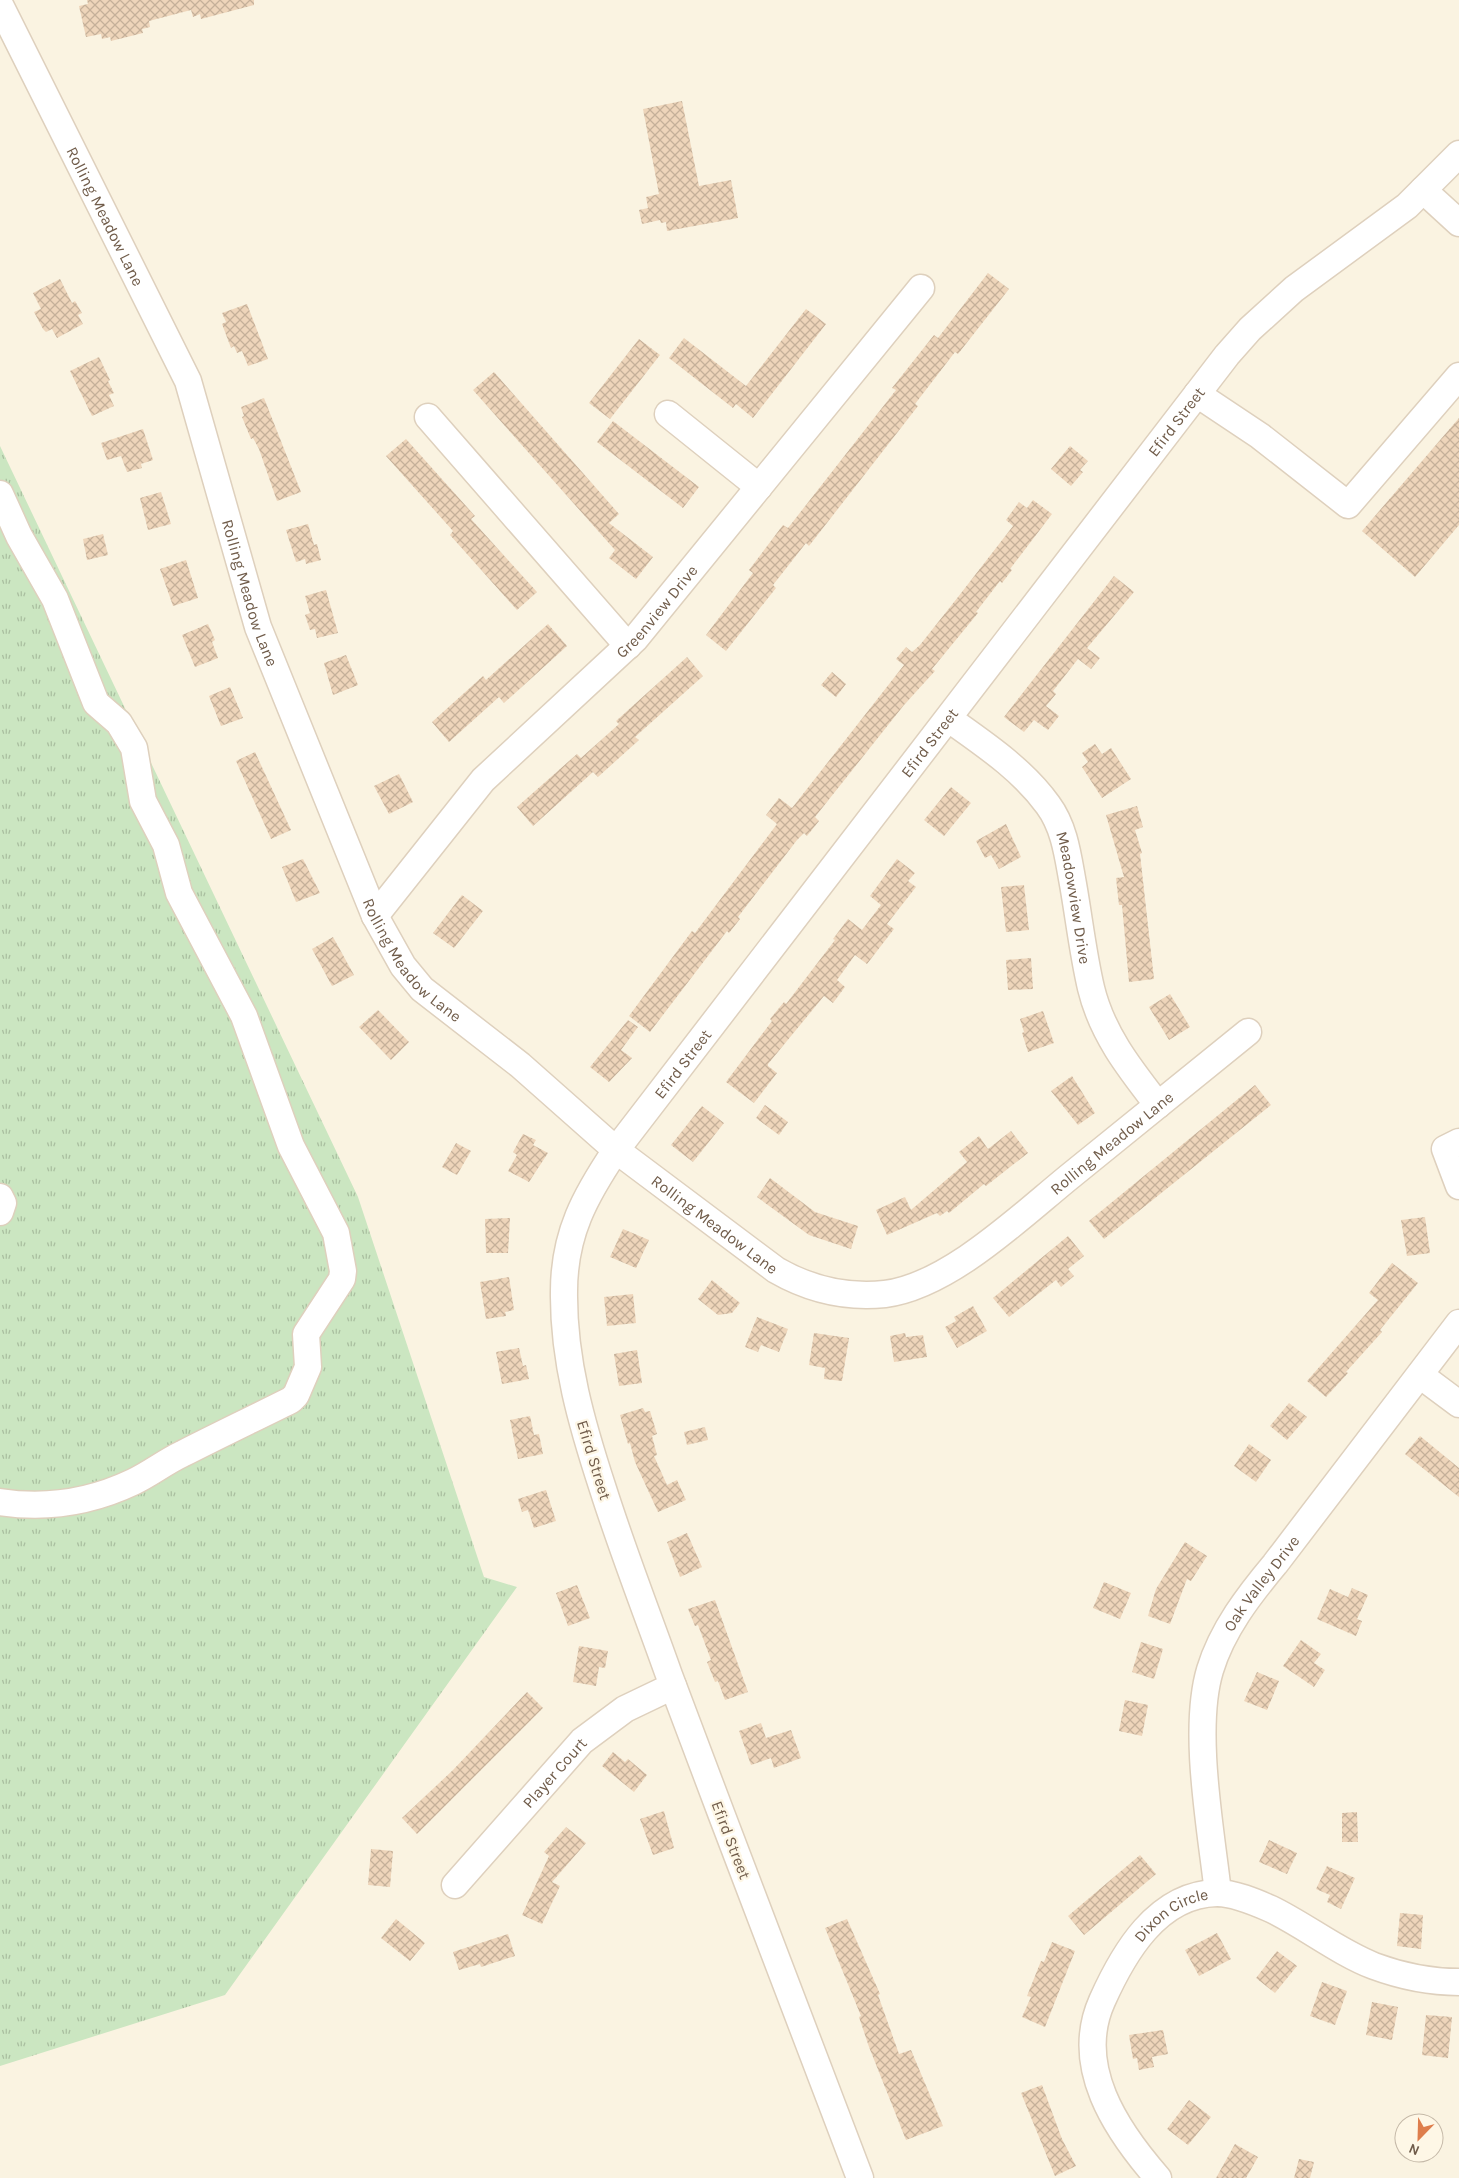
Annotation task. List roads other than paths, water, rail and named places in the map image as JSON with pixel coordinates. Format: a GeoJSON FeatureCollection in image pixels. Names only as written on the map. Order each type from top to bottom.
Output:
{"type":"FeatureCollection","features":[{"type":"Feature","properties":{"kind":"street","name":"Rolling Meadow Lane"},"geometry":{"type":"LineString","coordinates":[[0,5],[188,381],[258,627],[375,916],[402,966],[422,989],[520,1065],[616,1150],[776,1270],[801,1284],[858,1294],[886,1294],[914,1286],[940,1274],[964,1259],[1248,1032]]}},
{"type":"Feature","properties":{"kind":"street","name":"Efird Street"},"geometry":{"type":"LineString","coordinates":[[860,2178],[620,1541],[584,1432],[568,1348],[564,1291],[565,1262],[571,1235],[580,1208],[616,1150],[1197,394],[1250,329],[1294,289],[1380,228],[1423,190],[1459,154]]}},
{"type":"Feature","properties":{"kind":"street"},"geometry":{"type":"LineString","coordinates":[[1423,190],[1459,223]]}},
{"type":"Feature","properties":{"kind":"street","name":"Greenview Drive"},"geometry":{"type":"LineString","coordinates":[[375,916],[483,780],[628,646],[921,288]]}},
{"type":"Feature","properties":{"kind":"street"},"geometry":{"type":"LineString","coordinates":[[1197,394],[1260,436],[1348,505],[1459,376]]}},
{"type":"Feature","properties":{"kind":"street"},"geometry":{"type":"LineString","coordinates":[[668,414],[759,487]]}},
{"type":"Feature","properties":{"kind":"street"},"geometry":{"type":"LineString","coordinates":[[428,417],[628,646]]}},
{"type":"Feature","properties":{"kind":"street"},"geometry":{"type":"LineString","coordinates":[[0,494],[19,536],[55,600],[96,703],[119,723],[134,748],[143,801],[166,845],[179,893],[244,1016],[291,1146],[336,1233],[343,1271],[339,1285],[306,1334],[308,1367],[296,1395],[291,1400],[110,1492],[87,1500],[63,1503],[39,1505],[0,1502]]}},
{"type":"Feature","properties":{"kind":"street","name":"Meadowview Drive"},"geometry":{"type":"LineString","coordinates":[[949,719],[995,752],[1021,774],[1049,806],[1065,839],[1091,989],[1102,1022],[1120,1055],[1158,1105]]}},
{"type":"Feature","properties":{"kind":"street"},"geometry":{"type":"LineString","coordinates":[[1459,1142],[1445,1149],[1459,1186]]}},
{"type":"Feature","properties":{"kind":"street"},"geometry":{"type":"LineString","coordinates":[[0,1198],[2,1202],[0,1212]]}},
{"type":"Feature","properties":{"kind":"street","name":"Oak Valley Drive"},"geometry":{"type":"LineString","coordinates":[[1218,1893],[1203,1736],[1210,1670],[1245,1600],[1276,1564],[1459,1323]]}},
{"type":"Feature","properties":{"kind":"street"},"geometry":{"type":"LineString","coordinates":[[1420,1375],[1459,1404]]}},
{"type":"Feature","properties":{"kind":"street","name":"Player Court"},"geometry":{"type":"LineString","coordinates":[[454,1885],[582,1741],[625,1709],[674,1686]]}},
{"type":"Feature","properties":{"kind":"street","name":"Dixon Circle"},"geometry":{"type":"LineString","coordinates":[[1158,2178],[1143,2162],[1111,2114],[1099,2088],[1092,2061],[1092,2032],[1100,2005],[1126,1954],[1143,1931],[1157,1917],[1200,1895],[1218,1893],[1272,1910],[1372,1965],[1399,1974],[1427,1980],[1459,1982]]}}]}
